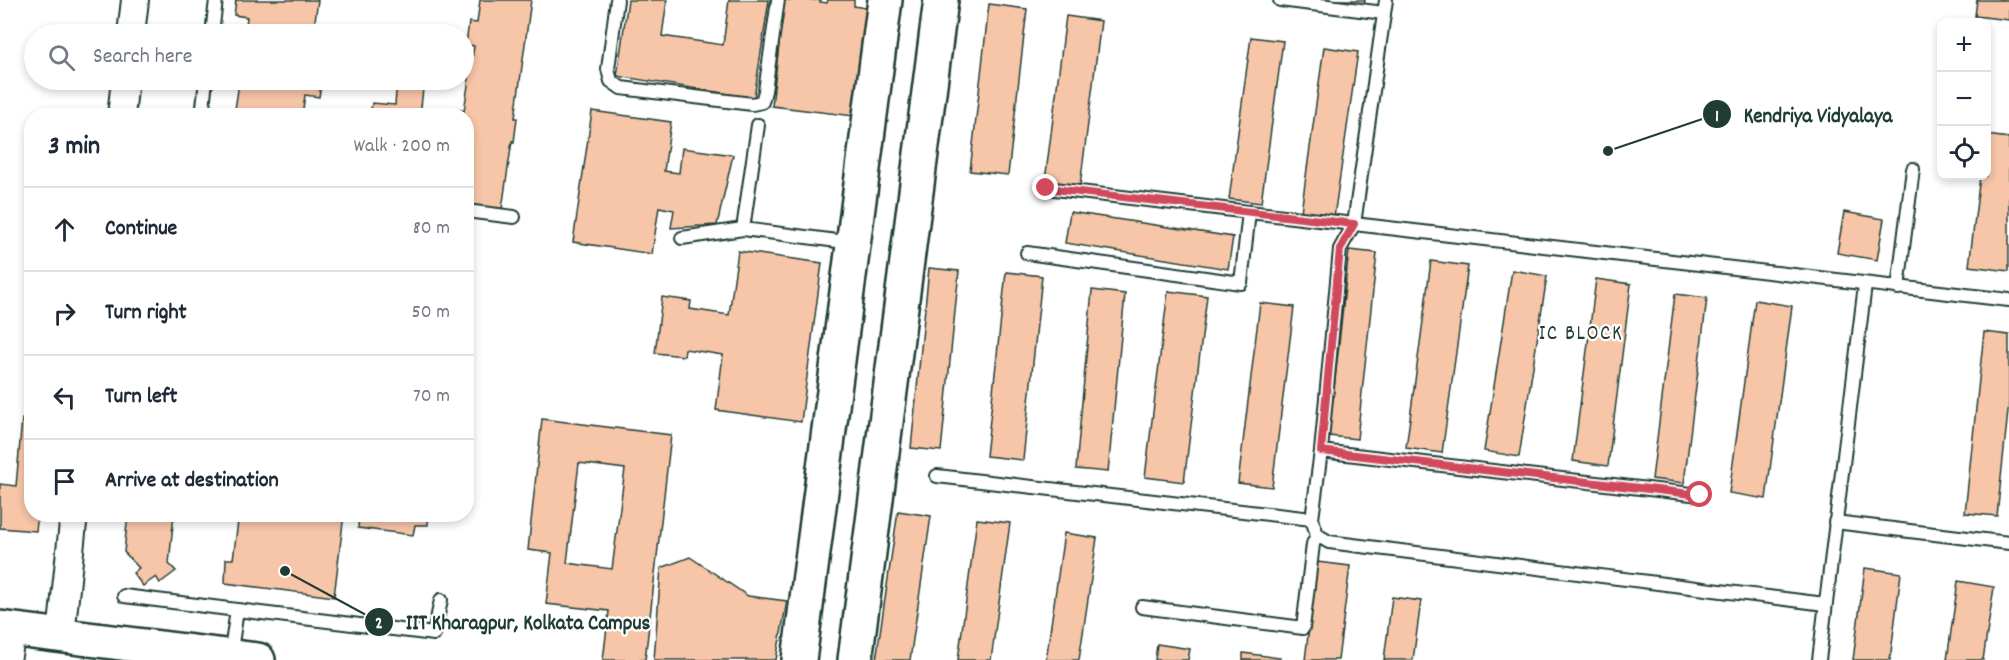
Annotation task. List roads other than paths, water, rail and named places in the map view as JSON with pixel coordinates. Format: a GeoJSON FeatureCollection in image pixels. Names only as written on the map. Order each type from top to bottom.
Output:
{"type":"FeatureCollection","features":[{"type":"Feature","properties":{"kind":"street"},"geometry":{"type":"LineString","coordinates":[[131,24],[135,0]]}},
{"type":"Feature","properties":{"kind":"street"},"geometry":{"type":"LineString","coordinates":[[799,660],[885,0]]}},
{"type":"Feature","properties":{"kind":"street"},"geometry":{"type":"LineString","coordinates":[[855,660],[941,0]]}},
{"type":"Feature","properties":{"kind":"street"},"geometry":{"type":"LineString","coordinates":[[122,108],[124,90]]}},
{"type":"Feature","properties":{"kind":"street"},"geometry":{"type":"LineString","coordinates":[[61,635],[73,522]]}},
{"type":"Feature","properties":{"kind":"street"},"geometry":{"type":"LineString","coordinates":[[7,639],[61,635],[244,658]]}},
{"type":"Feature","properties":{"kind":"lane"},"geometry":{"type":"LineString","coordinates":[[213,24],[216,0]]}},
{"type":"Feature","properties":{"kind":"lane"},"geometry":{"type":"LineString","coordinates":[[617,0],[608,69],[611,81],[621,88],[752,104],[762,102],[765,91],[778,0]]}},
{"type":"Feature","properties":{"kind":"lane"},"geometry":{"type":"LineString","coordinates":[[1280,0],[1384,13]]}},
{"type":"Feature","properties":{"kind":"lane"},"geometry":{"type":"LineString","coordinates":[[1142,607],[1304,628],[1313,544],[1317,535],[1312,519],[1321,451],[1340,249],[1354,224],[1386,0]]}},
{"type":"Feature","properties":{"kind":"lane"},"geometry":{"type":"LineString","coordinates":[[203,108],[205,90]]}},
{"type":"Feature","properties":{"kind":"lane"},"geometry":{"type":"LineString","coordinates":[[743,229],[758,125]]}},
{"type":"Feature","properties":{"kind":"lane"},"geometry":{"type":"LineString","coordinates":[[1898,288],[1912,169]]}},
{"type":"Feature","properties":{"kind":"lane"},"geometry":{"type":"LineString","coordinates":[[1046,188],[2009,300]]}},
{"type":"Feature","properties":{"kind":"lane"},"geometry":{"type":"LineString","coordinates":[[474,212],[514,217]]}},
{"type":"Feature","properties":{"kind":"lane"},"geometry":{"type":"LineString","coordinates":[[1027,253],[1241,283],[1249,212]]}},
{"type":"Feature","properties":{"kind":"lane"},"geometry":{"type":"LineString","coordinates":[[682,238],[743,229],[853,243]]}},
{"type":"Feature","properties":{"kind":"lane"},"geometry":{"type":"LineString","coordinates":[[1819,660],[1865,285]]}},
{"type":"Feature","properties":{"kind":"lane"},"geometry":{"type":"LineString","coordinates":[[1321,451],[1700,495]]}},
{"type":"Feature","properties":{"kind":"lane"},"geometry":{"type":"LineString","coordinates":[[937,476],[1312,519]]}},
{"type":"Feature","properties":{"kind":"lane"},"geometry":{"type":"LineString","coordinates":[[1835,522],[2009,543]]}},
{"type":"Feature","properties":{"kind":"lane"},"geometry":{"type":"LineString","coordinates":[[1317,535],[1329,542],[1826,604]]}},
{"type":"Feature","properties":{"kind":"lane"},"geometry":{"type":"LineString","coordinates":[[124,596],[434,634],[441,600]]}},
{"type":"Feature","properties":{"kind":"lane"},"geometry":{"type":"LineString","coordinates":[[237,610],[244,658]]}},
{"type":"Feature","properties":{"kind":"place","name":"Kendriya Vidyalaya"},"geometry":{"type":"Point","coordinates":[1608,151]}},
{"type":"Feature","properties":{"kind":"place","name":"IIT Kharagpur, Kolkata Campus"},"geometry":{"type":"Point","coordinates":[285,571]}},
{"type":"Feature","properties":{"kind":"district","name":"IC BLOCK"},"geometry":{"type":"Point","coordinates":[1581,335]}}]}
